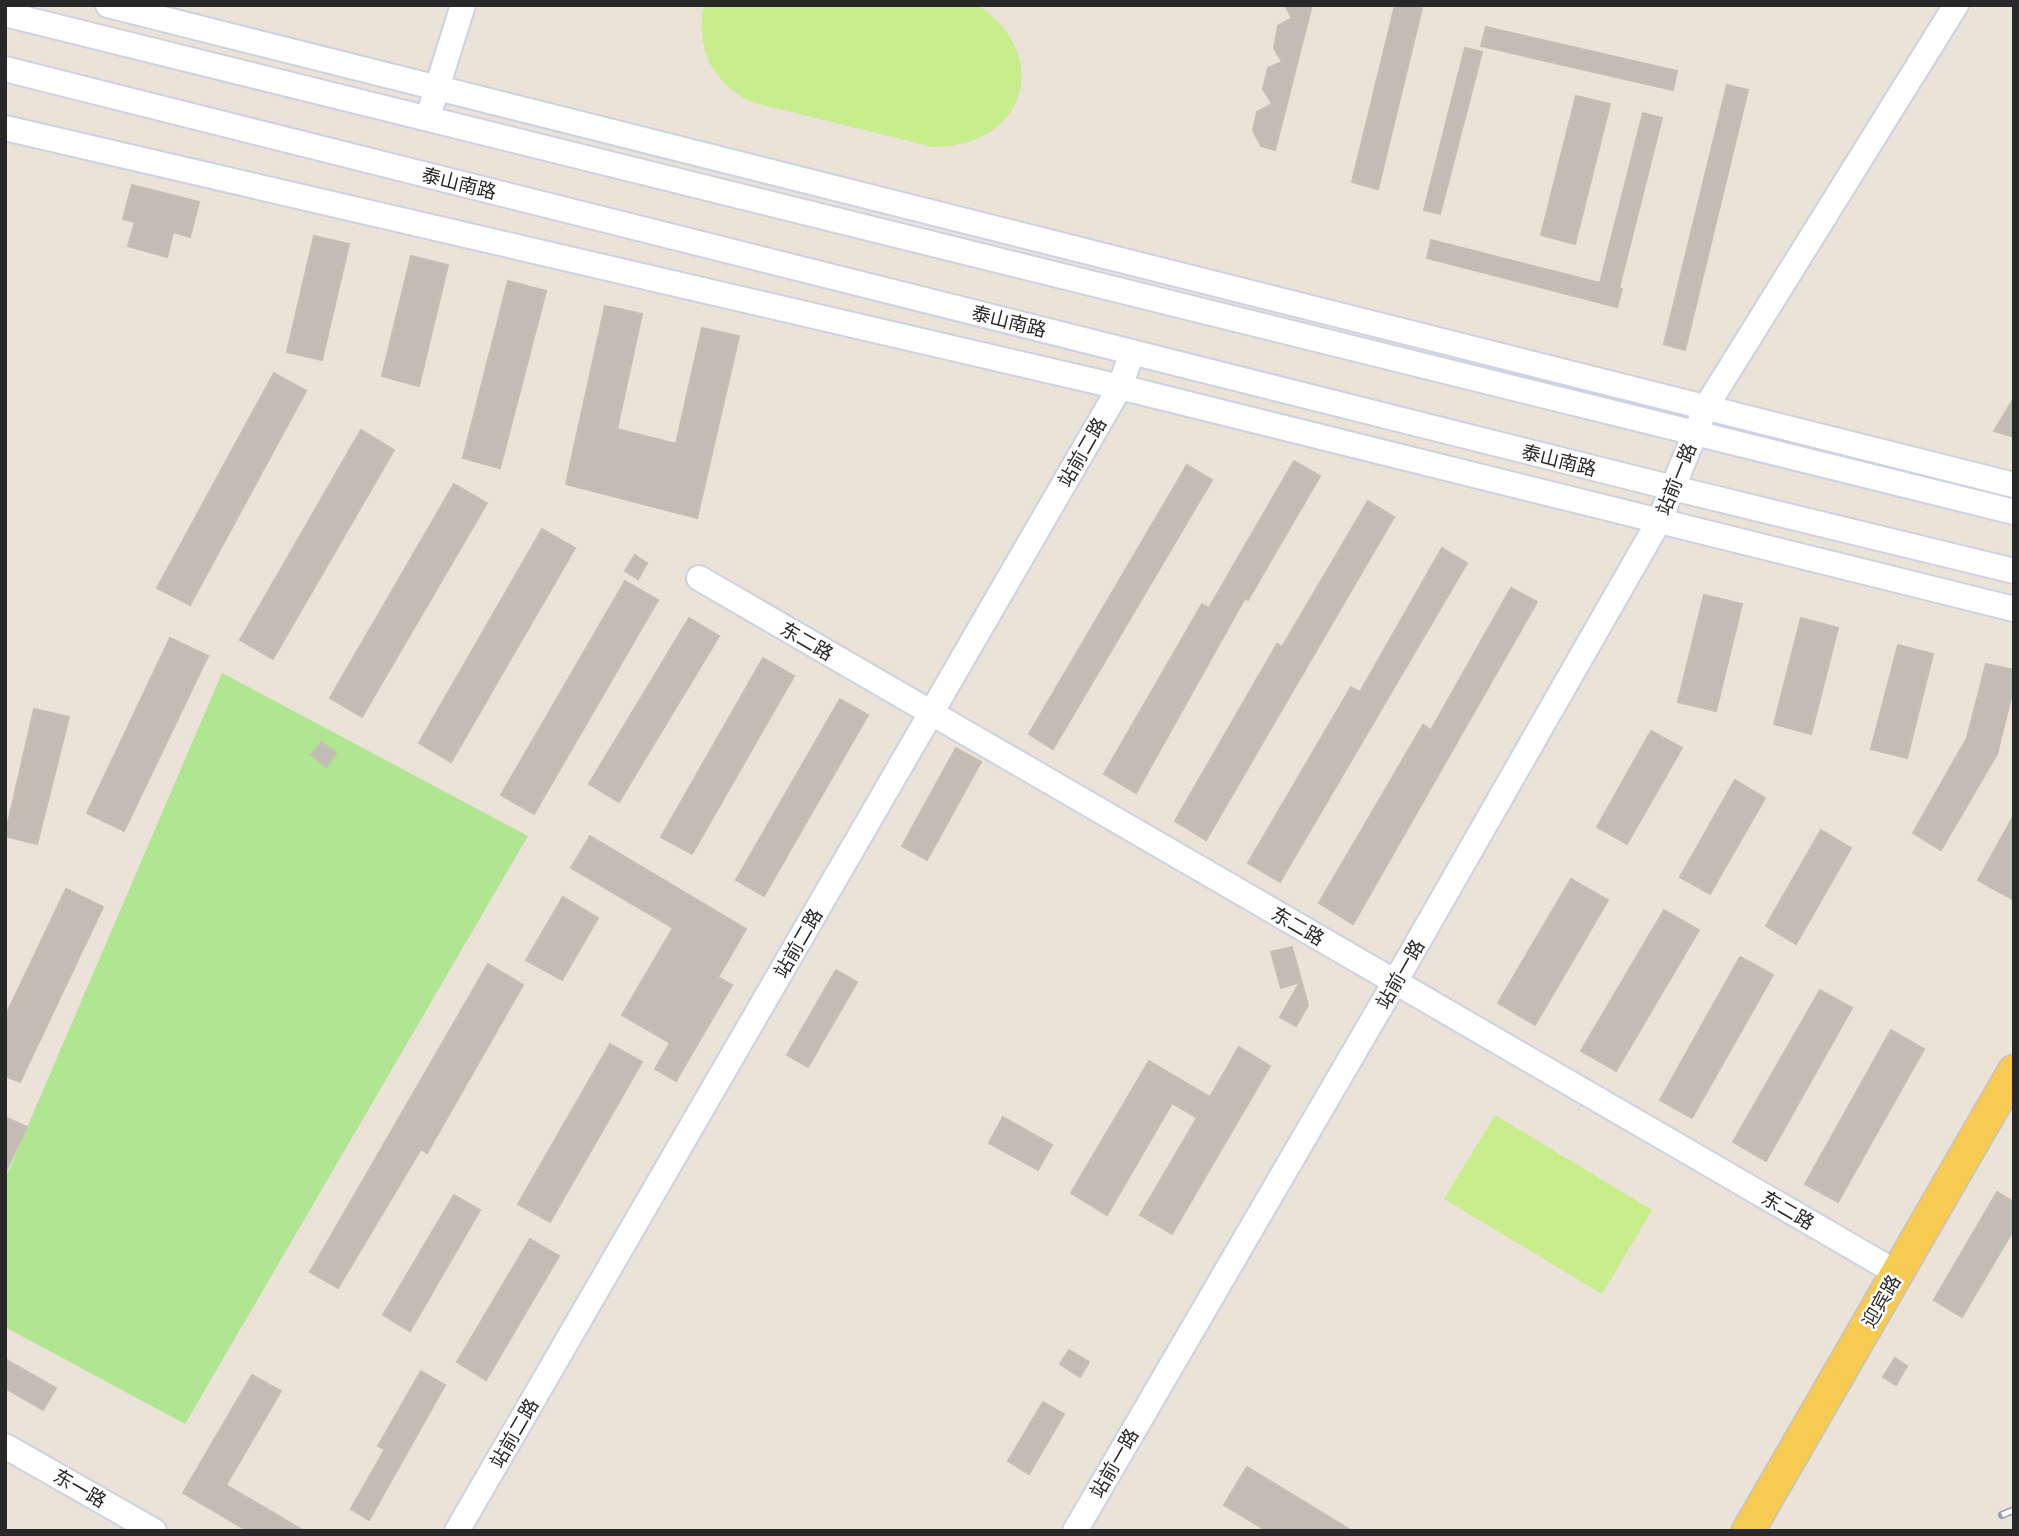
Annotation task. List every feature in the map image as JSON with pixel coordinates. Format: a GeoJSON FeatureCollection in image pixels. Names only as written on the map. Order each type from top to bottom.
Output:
{"type":"FeatureCollection","features":[{"type":"Feature","properties":{"kind":"main road","name":"迎宾路"},"geometry":{"type":"LineString","coordinates":[[1748,1531],[2014,1071]]}},
{"type":"Feature","properties":{"kind":"street"},"geometry":{"type":"LineString","coordinates":[[108,5],[2014,485]]}},
{"type":"Feature","properties":{"kind":"street"},"geometry":{"type":"LineString","coordinates":[[427,118],[463,5]]}},
{"type":"Feature","properties":{"kind":"street","name":"站前一路"},"geometry":{"type":"LineString","coordinates":[[1074,1531],[1395,982],[1659,521],[1706,407],[1956,5]]}},
{"type":"Feature","properties":{"kind":"street"},"geometry":{"type":"LineString","coordinates":[[5,13],[1693,435],[2014,512]]}},
{"type":"Feature","properties":{"kind":"street","name":"泰山南路"},"geometry":{"type":"LineString","coordinates":[[5,69],[1673,488],[2014,571]]}},
{"type":"Feature","properties":{"kind":"street"},"geometry":{"type":"LineString","coordinates":[[5,128],[1119,387],[2014,609]]}},
{"type":"Feature","properties":{"kind":"street","name":"站前二路"},"geometry":{"type":"LineString","coordinates":[[457,1531],[1119,387],[1132,352]]}},
{"type":"Feature","properties":{"kind":"street","name":"东二路"},"geometry":{"type":"LineString","coordinates":[[699,578],[1897,1273]]}},
{"type":"Feature","properties":{"kind":"street","name":"东一路"},"geometry":{"type":"LineString","coordinates":[[5,1446],[154,1531]]}},
{"type":"Feature","properties":{"kind":"green space"},"geometry":{"type":"Polygon","coordinates":[[[704,5],[981,7],[1004,28],[1017,51],[1022,75],[1018,97],[1007,117],[989,133],[964,143],[933,147],[751,102],[726,84],[709,62],[702,35],[704,5]]]}},
{"type":"Feature","properties":{"kind":"green space"},"geometry":{"type":"Polygon","coordinates":[[[222,673],[528,836],[185,1424],[5,1327],[5,1179],[222,673]]]}},
{"type":"Feature","properties":{"kind":"green space"},"geometry":{"type":"Polygon","coordinates":[[[1495,1115],[1652,1210],[1602,1294],[1444,1199],[1495,1115]]]}},
{"type":"Feature","properties":{"kind":"building"},"geometry":{"type":"Polygon","coordinates":[[[1285,5],[1312,5],[1275,150],[1261,146],[1253,130],[1257,112],[1272,104],[1263,89],[1268,68],[1282,62],[1274,48],[1278,26],[1292,18],[1285,5]]]}},
{"type":"Feature","properties":{"kind":"building"},"geometry":{"type":"Polygon","coordinates":[[[1395,5],[1422,8],[1378,189],[1352,182],[1395,5]]]}},
{"type":"Feature","properties":{"kind":"building"},"geometry":{"type":"Polygon","coordinates":[[[1486,27],[1677,71],[1673,90],[1481,46],[1486,27]]]}},
{"type":"Feature","properties":{"kind":"building"},"geometry":{"type":"Polygon","coordinates":[[[1465,48],[1482,52],[1440,214],[1424,210],[1465,48]]]}},
{"type":"Feature","properties":{"kind":"building"},"geometry":{"type":"Polygon","coordinates":[[[1727,85],[1748,90],[1685,350],[1664,344],[1727,85]]]}},
{"type":"Feature","properties":{"kind":"building"},"geometry":{"type":"Polygon","coordinates":[[[1576,96],[1610,104],[1575,244],[1541,235],[1576,96]]]}},
{"type":"Feature","properties":{"kind":"building"},"geometry":{"type":"Polygon","coordinates":[[[1643,113],[1662,118],[1619,288],[1622,289],[1617,307],[1427,258],[1431,240],[1600,283],[1643,113]]]}},
{"type":"Feature","properties":{"kind":"building"},"geometry":{"type":"Polygon","coordinates":[[[132,185],[199,202],[190,237],[173,232],[167,257],[128,246],[135,222],[123,219],[132,185]]]}},
{"type":"Feature","properties":{"kind":"building"},"geometry":{"type":"Polygon","coordinates":[[[314,236],[349,244],[322,360],[287,352],[314,236]]]}},
{"type":"Feature","properties":{"kind":"building"},"geometry":{"type":"Polygon","coordinates":[[[411,256],[448,265],[419,386],[382,376],[411,256]]]}},
{"type":"Feature","properties":{"kind":"building"},"geometry":{"type":"Polygon","coordinates":[[[508,281],[546,291],[500,468],[463,458],[508,281]]]}},
{"type":"Feature","properties":{"kind":"building"},"geometry":{"type":"Polygon","coordinates":[[[605,306],[642,314],[617,429],[676,444],[702,328],[739,336],[697,518],[566,484],[605,306]]]}},
{"type":"Feature","properties":{"kind":"building"},"geometry":{"type":"Polygon","coordinates":[[[274,373],[306,391],[190,605],[157,588],[274,373]]]}},
{"type":"Feature","properties":{"kind":"building"},"geometry":{"type":"Polygon","coordinates":[[[2014,398],[2014,437],[1994,431],[2014,398]]]}},
{"type":"Feature","properties":{"kind":"building"},"geometry":{"type":"Polygon","coordinates":[[[361,430],[394,450],[273,659],[240,640],[361,430]]]}},
{"type":"Feature","properties":{"kind":"building"},"geometry":{"type":"Polygon","coordinates":[[[1294,461],[1320,476],[1248,600],[1245,598],[1136,793],[1104,774],[1202,604],[1209,608],[1294,461]]]}},
{"type":"Feature","properties":{"kind":"building"},"geometry":{"type":"Polygon","coordinates":[[[1187,465],[1212,480],[1053,749],[1029,734],[1187,465]]]}},
{"type":"Feature","properties":{"kind":"building"},"geometry":{"type":"Polygon","coordinates":[[[454,484],[487,503],[362,717],[330,698],[454,484]]]}},
{"type":"Feature","properties":{"kind":"building"},"geometry":{"type":"Polygon","coordinates":[[[1368,501],[1394,517],[1206,840],[1175,821],[1277,644],[1282,647],[1368,501]]]}},
{"type":"Feature","properties":{"kind":"building"},"geometry":{"type":"Polygon","coordinates":[[[542,529],[575,548],[451,762],[419,743],[542,529]]]}},
{"type":"Feature","properties":{"kind":"building"},"geometry":{"type":"Polygon","coordinates":[[[1442,548],[1467,563],[1280,882],[1248,863],[1351,687],[1360,692],[1442,548]]]}},
{"type":"Feature","properties":{"kind":"building"},"geometry":{"type":"Polygon","coordinates":[[[635,555],[647,563],[638,579],[625,571],[635,555]]]}},
{"type":"Feature","properties":{"kind":"building"},"geometry":{"type":"Polygon","coordinates":[[[625,581],[658,600],[534,814],[501,795],[625,581]]]}},
{"type":"Feature","properties":{"kind":"building"},"geometry":{"type":"Polygon","coordinates":[[[1511,588],[1537,602],[1353,924],[1319,903],[1423,725],[1431,730],[1511,588]]]}},
{"type":"Feature","properties":{"kind":"building"},"geometry":{"type":"Polygon","coordinates":[[[1704,595],[1742,604],[1716,711],[1678,702],[1704,595]]]}},
{"type":"Feature","properties":{"kind":"building"},"geometry":{"type":"Polygon","coordinates":[[[689,618],[719,636],[619,802],[589,784],[689,618]]]}},
{"type":"Feature","properties":{"kind":"building"},"geometry":{"type":"Polygon","coordinates":[[[1801,618],[1838,628],[1811,734],[1774,724],[1801,618]]]}},
{"type":"Feature","properties":{"kind":"building"},"geometry":{"type":"Polygon","coordinates":[[[170,638],[208,656],[124,831],[87,813],[170,638]]]}},
{"type":"Feature","properties":{"kind":"building"},"geometry":{"type":"Polygon","coordinates":[[[1898,645],[1933,654],[1907,758],[1871,749],[1898,645]]]}},
{"type":"Feature","properties":{"kind":"building"},"geometry":{"type":"Polygon","coordinates":[[[763,658],[794,676],[692,854],[661,837],[763,658]]]}},
{"type":"Feature","properties":{"kind":"building"},"geometry":{"type":"Polygon","coordinates":[[[1986,664],[2014,670],[2014,686],[1997,754],[1941,850],[1913,833],[1967,738],[1986,664]]]}},
{"type":"Feature","properties":{"kind":"building"},"geometry":{"type":"Polygon","coordinates":[[[840,699],[868,715],[764,896],[736,880],[840,699]]]}},
{"type":"Feature","properties":{"kind":"building"},"geometry":{"type":"Polygon","coordinates":[[[34,709],[69,717],[37,844],[5,836],[34,709]]]}},
{"type":"Feature","properties":{"kind":"building"},"geometry":{"type":"Polygon","coordinates":[[[1651,731],[1682,748],[1627,844],[1597,827],[1651,731]]]}},
{"type":"Feature","properties":{"kind":"building"},"geometry":{"type":"Polygon","coordinates":[[[322,742],[336,753],[326,767],[311,755],[322,742]]]}},
{"type":"Feature","properties":{"kind":"building"},"geometry":{"type":"Polygon","coordinates":[[[956,748],[981,762],[927,860],[902,846],[956,748]]]}},
{"type":"Feature","properties":{"kind":"building"},"geometry":{"type":"Polygon","coordinates":[[[1735,780],[1765,798],[1710,894],[1680,877],[1735,780]]]}},
{"type":"Feature","properties":{"kind":"building"},"geometry":{"type":"Polygon","coordinates":[[[2014,815],[2014,900],[1978,880],[2014,815]]]}},
{"type":"Feature","properties":{"kind":"building"},"geometry":{"type":"Polygon","coordinates":[[[1821,830],[1851,848],[1796,944],[1766,926],[1821,830]]]}},
{"type":"Feature","properties":{"kind":"building"},"geometry":{"type":"Polygon","coordinates":[[[590,836],[746,929],[718,977],[732,985],[676,1081],[655,1069],[670,1043],[622,1015],[673,928],[571,868],[590,836]]]}},
{"type":"Feature","properties":{"kind":"building"},"geometry":{"type":"Polygon","coordinates":[[[1571,879],[1608,900],[1535,1025],[1498,1003],[1571,879]]]}},
{"type":"Feature","properties":{"kind":"building"},"geometry":{"type":"Polygon","coordinates":[[[66,889],[103,907],[20,1082],[5,1076],[5,1017],[66,889]]]}},
{"type":"Feature","properties":{"kind":"building"},"geometry":{"type":"Polygon","coordinates":[[[563,897],[598,918],[562,980],[526,960],[563,897]]]}},
{"type":"Feature","properties":{"kind":"building"},"geometry":{"type":"Polygon","coordinates":[[[1664,910],[1699,930],[1616,1071],[1581,1051],[1664,910]]]}},
{"type":"Feature","properties":{"kind":"building"},"geometry":{"type":"Polygon","coordinates":[[[1292,947],[1308,1005],[1296,1026],[1280,1017],[1300,982],[1281,988],[1271,952],[1292,947]]]}},
{"type":"Feature","properties":{"kind":"building"},"geometry":{"type":"Polygon","coordinates":[[[1740,957],[1773,975],[1692,1118],[1660,1100],[1740,957]]]}},
{"type":"Feature","properties":{"kind":"building"},"geometry":{"type":"Polygon","coordinates":[[[488,964],[523,985],[427,1153],[421,1149],[338,1288],[310,1272],[488,964]]]}},
{"type":"Feature","properties":{"kind":"building"},"geometry":{"type":"Polygon","coordinates":[[[836,970],[857,982],[808,1067],[787,1055],[836,970]]]}},
{"type":"Feature","properties":{"kind":"building"},"geometry":{"type":"Polygon","coordinates":[[[1820,990],[1852,1008],[1766,1161],[1733,1142],[1820,990]]]}},
{"type":"Feature","properties":{"kind":"building"},"geometry":{"type":"Polygon","coordinates":[[[1891,1030],[1924,1049],[1838,1202],[1805,1184],[1891,1030]]]}},
{"type":"Feature","properties":{"kind":"building"},"geometry":{"type":"Polygon","coordinates":[[[610,1044],[642,1062],[550,1222],[518,1204],[610,1044]]]}},
{"type":"Feature","properties":{"kind":"building"},"geometry":{"type":"Polygon","coordinates":[[[1239,1047],[1270,1066],[1172,1234],[1140,1215],[1197,1118],[1172,1103],[1107,1215],[1071,1193],[1149,1061],[1210,1097],[1239,1047]]]}},
{"type":"Feature","properties":{"kind":"building"},"geometry":{"type":"Polygon","coordinates":[[[5,1117],[27,1127],[5,1173],[5,1117]]]}},
{"type":"Feature","properties":{"kind":"building"},"geometry":{"type":"Polygon","coordinates":[[[1003,1117],[1052,1145],[1038,1170],[989,1143],[1003,1117]]]}},
{"type":"Feature","properties":{"kind":"building"},"geometry":{"type":"Polygon","coordinates":[[[1997,1192],[2014,1202],[2014,1229],[1962,1317],[1934,1300],[1997,1192]]]}},
{"type":"Feature","properties":{"kind":"building"},"geometry":{"type":"Polygon","coordinates":[[[454,1195],[480,1210],[410,1331],[383,1315],[454,1195]]]}},
{"type":"Feature","properties":{"kind":"building"},"geometry":{"type":"Polygon","coordinates":[[[530,1239],[559,1256],[486,1380],[457,1362],[530,1239]]]}},
{"type":"Feature","properties":{"kind":"building"},"geometry":{"type":"Polygon","coordinates":[[[1069,1350],[1089,1362],[1080,1377],[1060,1364],[1069,1350]]]}},
{"type":"Feature","properties":{"kind":"building"},"geometry":{"type":"Polygon","coordinates":[[[1895,1358],[1907,1366],[1896,1385],[1883,1377],[1895,1358]]]}},
{"type":"Feature","properties":{"kind":"building"},"geometry":{"type":"Polygon","coordinates":[[[5,1359],[56,1388],[43,1410],[5,1388],[5,1359]]]}},
{"type":"Feature","properties":{"kind":"building"},"geometry":{"type":"Polygon","coordinates":[[[421,1371],[445,1385],[369,1520],[351,1509],[385,1449],[378,1446],[421,1371]]]}},
{"type":"Feature","properties":{"kind":"building"},"geometry":{"type":"Polygon","coordinates":[[[252,1375],[281,1391],[226,1485],[304,1531],[248,1531],[183,1493],[252,1375]]]}},
{"type":"Feature","properties":{"kind":"building"},"geometry":{"type":"Polygon","coordinates":[[[1043,1402],[1064,1414],[1029,1474],[1008,1461],[1043,1402]]]}},
{"type":"Feature","properties":{"kind":"building"},"geometry":{"type":"Polygon","coordinates":[[[1247,1467],[1352,1531],[1267,1531],[1224,1505],[1247,1467]]]}},
{"type":"Feature","properties":{"kind":"railway"},"geometry":{"type":"LineString","coordinates":[[2002,1515],[2014,1510]]}}]}
